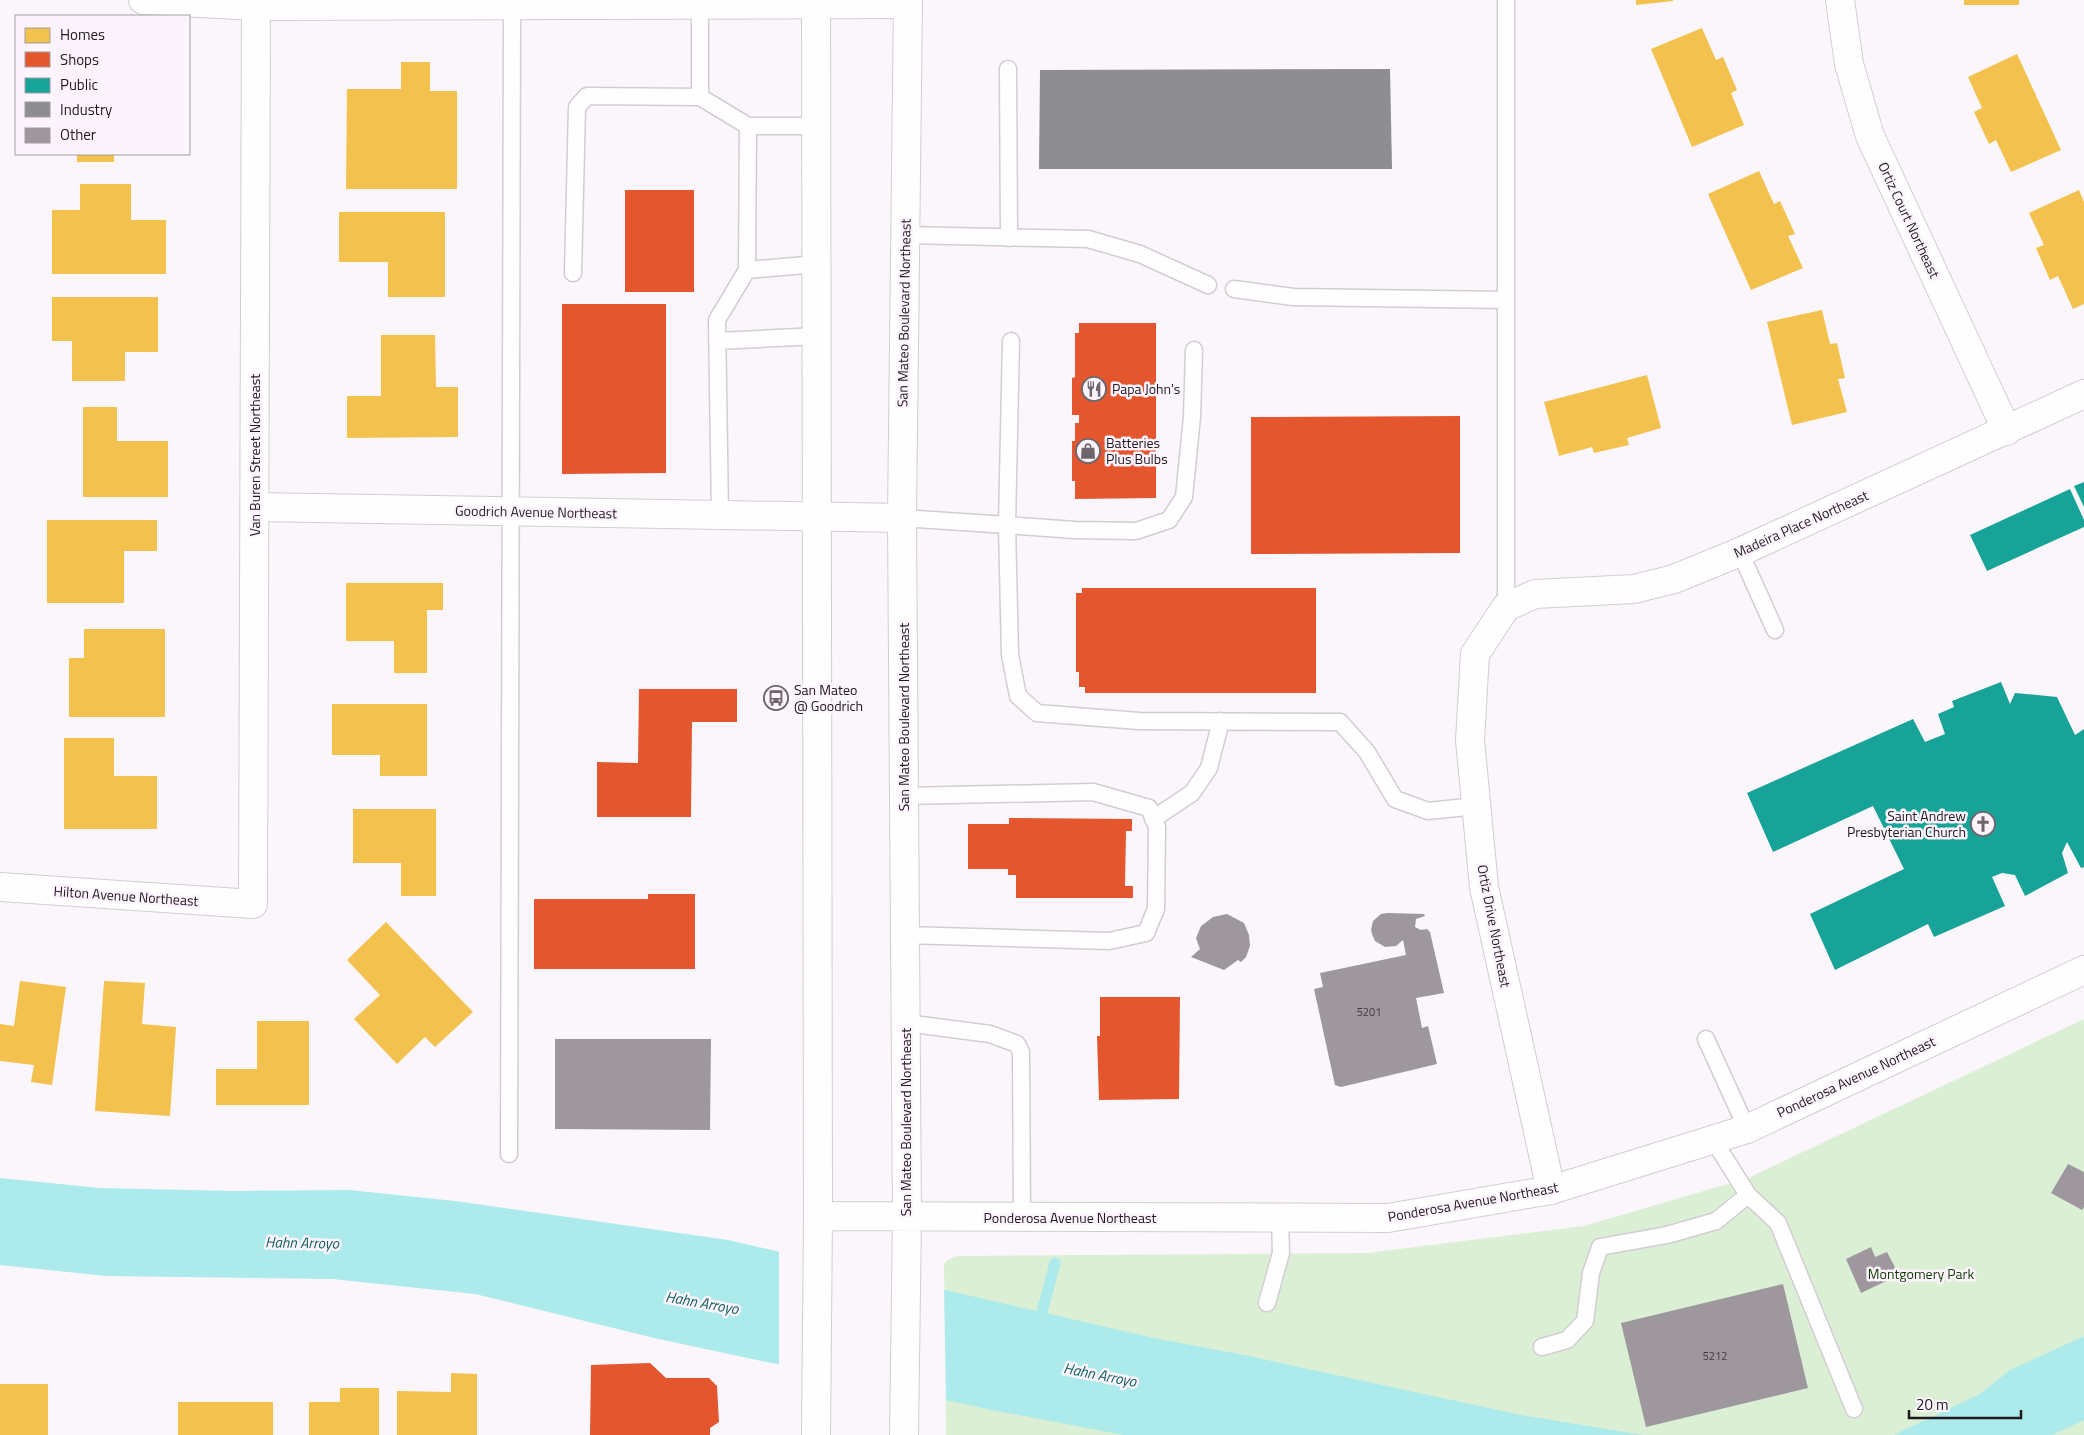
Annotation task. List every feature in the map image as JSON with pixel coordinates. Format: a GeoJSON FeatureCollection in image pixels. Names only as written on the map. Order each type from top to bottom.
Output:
{"type":"FeatureCollection","features":[{"type":"Feature","properties":{"kind":"street"},"geometry":{"type":"LineString","coordinates":[[143,0],[256,6],[908,2]]}},
{"type":"Feature","properties":{"kind":"street","name":"Ortiz Court Northeast"},"geometry":{"type":"LineString","coordinates":[[1840,0],[1849,64],[1870,136],[2007,431]]}},
{"type":"Feature","properties":{"kind":"street"},"geometry":{"type":"LineString","coordinates":[[816,2],[818,517],[818,1216],[816,1435]]}},
{"type":"Feature","properties":{"kind":"street","name":"San Mateo Boulevard Northeast"},"geometry":{"type":"LineString","coordinates":[[905,1426],[907,1230],[902,518],[908,2]]}},
{"type":"Feature","properties":{"kind":"street","name":"Van Buren Street Northeast"},"geometry":{"type":"LineString","coordinates":[[253,904],[256,6]]}},
{"type":"Feature","properties":{"kind":"street","name":"Madeira Place Northeast"},"geometry":{"type":"LineString","coordinates":[[1506,607],[1535,594],[1634,589],[1674,579],[1740,552],[2084,394]]}},
{"type":"Feature","properties":{"kind":"street","name":"Goodrich Avenue Northeast"},"geometry":{"type":"LineString","coordinates":[[255,507],[902,518]]}},
{"type":"Feature","properties":{"kind":"street","name":"Ortiz Drive Northeast"},"geometry":{"type":"LineString","coordinates":[[1506,607],[1475,654],[1470,740],[1484,887],[1552,1190]]}},
{"type":"Feature","properties":{"kind":"street","name":"Hilton Avenue Northeast"},"geometry":{"type":"LineString","coordinates":[[0,887],[253,904]]}},
{"type":"Feature","properties":{"kind":"street","name":"Ponderosa Avenue Northeast"},"geometry":{"type":"LineString","coordinates":[[818,1216],[907,1230],[1022,1218],[1388,1218],[1552,1190],[1714,1141],[1747,1129],[2084,970]]}},
{"type":"Feature","properties":{"kind":"lane"},"geometry":{"type":"LineString","coordinates":[[1506,0],[1506,607]]}},
{"type":"Feature","properties":{"kind":"lane"},"geometry":{"type":"LineString","coordinates":[[700,4],[700,97]]}},
{"type":"Feature","properties":{"kind":"lane"},"geometry":{"type":"LineString","coordinates":[[509,1154],[512,5]]}},
{"type":"Feature","properties":{"kind":"lane"},"geometry":{"type":"LineString","coordinates":[[1008,69],[1009,238]]}},
{"type":"Feature","properties":{"kind":"lane"},"geometry":{"type":"LineString","coordinates":[[573,273],[577,107],[586,96],[700,97],[748,126],[817,126]]}},
{"type":"Feature","properties":{"kind":"lane"},"geometry":{"type":"LineString","coordinates":[[720,515],[717,320],[747,270],[748,126]]}},
{"type":"Feature","properties":{"kind":"lane"},"geometry":{"type":"LineString","coordinates":[[905,235],[1088,239],[1140,254],[1208,285]]}},
{"type":"Feature","properties":{"kind":"lane"},"geometry":{"type":"LineString","coordinates":[[747,270],[817,264]]}},
{"type":"Feature","properties":{"kind":"lane"},"geometry":{"type":"LineString","coordinates":[[1234,289],[1293,297],[1506,300]]}},
{"type":"Feature","properties":{"kind":"lane"},"geometry":{"type":"LineString","coordinates":[[717,341],[817,336]]}},
{"type":"Feature","properties":{"kind":"lane"},"geometry":{"type":"LineString","coordinates":[[1011,341],[1007,525],[1010,655],[1018,696],[1037,713],[1140,720],[1340,722],[1367,752],[1395,800],[1428,811],[1476,806]]}},
{"type":"Feature","properties":{"kind":"lane"},"geometry":{"type":"LineString","coordinates":[[902,518],[1075,530],[1136,531],[1169,520],[1184,498],[1192,417],[1194,350]]}},
{"type":"Feature","properties":{"kind":"lane"},"geometry":{"type":"LineString","coordinates":[[1740,552],[1775,630]]}},
{"type":"Feature","properties":{"kind":"lane"},"geometry":{"type":"LineString","coordinates":[[1153,819],[1192,793],[1209,768],[1221,721]]}},
{"type":"Feature","properties":{"kind":"lane"},"geometry":{"type":"LineString","coordinates":[[904,796],[1093,792],[1149,808],[1157,827],[1156,909],[1146,933],[1109,941],[905,935]]}},
{"type":"Feature","properties":{"kind":"lane"},"geometry":{"type":"LineString","coordinates":[[906,1023],[990,1034],[1018,1044],[1021,1052],[1022,1218]]}},
{"type":"Feature","properties":{"kind":"lane"},"geometry":{"type":"LineString","coordinates":[[1706,1039],[1747,1129]]}},
{"type":"Feature","properties":{"kind":"lane"},"geometry":{"type":"LineString","coordinates":[[1714,1141],[1748,1195],[1778,1223],[1854,1409]]}},
{"type":"Feature","properties":{"kind":"lane"},"geometry":{"type":"LineString","coordinates":[[1542,1347],[1567,1340],[1585,1322],[1591,1273],[1600,1247],[1667,1235],[1716,1221],[1748,1195]]}},
{"type":"Feature","properties":{"kind":"lane"},"geometry":{"type":"LineString","coordinates":[[1267,1304],[1281,1252],[1280,1218]]}},
{"type":"Feature","properties":{"kind":"green space","name":"Montgomery Park"},"geometry":{"type":"Polygon","coordinates":[[[2084,1019],[2084,1435],[946,1435],[944,1264],[946,1261],[957,1256],[1367,1253],[1584,1226],[1748,1178],[2084,1019]]]}},
{"type":"Feature","properties":{"kind":"water","name":"Hahn Arroyo"},"geometry":{"type":"Polygon","coordinates":[[[0,1178],[100,1188],[234,1191],[349,1190],[455,1201],[728,1240],[1154,1338],[1244,1355],[1521,1415],[1643,1435],[1124,1435],[997,1411],[654,1338],[475,1294],[332,1279],[106,1276],[0,1265],[0,1178]]]}},
{"type":"Feature","properties":{"kind":"water"},"geometry":{"type":"Polygon","coordinates":[[[2084,1336],[2084,1420],[2052,1435],[1894,1435],[1980,1394],[2010,1370],[2084,1336]]]}},
{"type":"Feature","properties":{"kind":"pier"},"geometry":{"type":"Polygon","coordinates":[[[779,1249],[944,1286],[946,1403],[779,1366],[779,1249]]]}},
{"type":"Feature","properties":{"kind":"building: Homes"},"geometry":{"type":"Polygon","coordinates":[[[1636,0],[1673,0],[1673,1],[1636,5],[1636,0]]]}},
{"type":"Feature","properties":{"kind":"building: Homes"},"geometry":{"type":"Polygon","coordinates":[[[1964,0],[2019,0],[2019,5],[1964,5],[1964,0]]]}},
{"type":"Feature","properties":{"kind":"building: Homes"},"geometry":{"type":"Polygon","coordinates":[[[1702,28],[1716,60],[1723,57],[1737,90],[1731,93],[1744,125],[1692,147],[1651,49],[1702,28]]]}},
{"type":"Feature","properties":{"kind":"building: Homes"},"geometry":{"type":"Polygon","coordinates":[[[2017,54],[2061,150],[2011,172],[1996,140],[1989,144],[1974,112],[1982,108],[1968,77],[2017,54]]]}},
{"type":"Feature","properties":{"kind":"building: Homes"},"geometry":{"type":"Polygon","coordinates":[[[401,62],[430,62],[430,91],[457,91],[457,189],[346,189],[347,89],[401,89],[401,62]]]}},
{"type":"Feature","properties":{"kind":"building: Homes"},"geometry":{"type":"Polygon","coordinates":[[[77,155],[114,155],[114,162],[77,162],[77,155]]]}},
{"type":"Feature","properties":{"kind":"building: Homes"},"geometry":{"type":"Polygon","coordinates":[[[1759,171],[1774,204],[1780,201],[1795,234],[1788,236],[1803,268],[1751,290],[1708,194],[1759,171]]]}},
{"type":"Feature","properties":{"kind":"building: Homes"},"geometry":{"type":"Polygon","coordinates":[[[80,184],[131,184],[131,220],[166,220],[166,274],[52,274],[52,210],[80,210],[80,184]]]}},
{"type":"Feature","properties":{"kind":"building: Homes"},"geometry":{"type":"Polygon","coordinates":[[[2079,190],[2084,202],[2084,304],[2073,309],[2058,276],[2050,280],[2036,248],[2044,245],[2029,213],[2079,190]]]}},
{"type":"Feature","properties":{"kind":"building: Homes"},"geometry":{"type":"Polygon","coordinates":[[[339,212],[445,212],[445,297],[388,297],[388,262],[339,262],[339,212]]]}},
{"type":"Feature","properties":{"kind":"building: Homes"},"geometry":{"type":"Polygon","coordinates":[[[52,297],[158,297],[158,352],[125,352],[125,381],[72,381],[72,341],[52,341],[52,297]]]}},
{"type":"Feature","properties":{"kind":"building: Homes"},"geometry":{"type":"Polygon","coordinates":[[[1822,310],[1830,344],[1837,343],[1845,378],[1838,379],[1847,412],[1792,425],[1767,322],[1822,310]]]}},
{"type":"Feature","properties":{"kind":"building: Homes"},"geometry":{"type":"Polygon","coordinates":[[[381,335],[435,335],[436,387],[458,387],[458,437],[347,438],[347,396],[381,396],[381,335]]]}},
{"type":"Feature","properties":{"kind":"building: Homes"},"geometry":{"type":"Polygon","coordinates":[[[1647,375],[1661,428],[1627,438],[1629,445],[1594,453],[1592,447],[1559,456],[1544,402],[1647,375]]]}},
{"type":"Feature","properties":{"kind":"building: Homes"},"geometry":{"type":"Polygon","coordinates":[[[83,407],[117,407],[117,441],[168,441],[168,497],[83,497],[83,407]]]}},
{"type":"Feature","properties":{"kind":"building: Homes"},"geometry":{"type":"Polygon","coordinates":[[[47,520],[157,520],[157,551],[124,551],[124,603],[47,603],[47,520]]]}},
{"type":"Feature","properties":{"kind":"building: Homes"},"geometry":{"type":"Polygon","coordinates":[[[346,583],[443,583],[443,610],[427,610],[427,673],[394,673],[394,641],[346,641],[346,583]]]}},
{"type":"Feature","properties":{"kind":"building: Homes"},"geometry":{"type":"Polygon","coordinates":[[[84,629],[165,629],[165,717],[69,717],[69,658],[84,658],[84,629]]]}},
{"type":"Feature","properties":{"kind":"building: Homes"},"geometry":{"type":"Polygon","coordinates":[[[332,704],[427,704],[427,776],[380,776],[380,755],[332,755],[332,704]]]}},
{"type":"Feature","properties":{"kind":"building: Homes"},"geometry":{"type":"Polygon","coordinates":[[[64,738],[114,738],[114,776],[157,776],[157,829],[64,829],[64,738]]]}},
{"type":"Feature","properties":{"kind":"building: Homes"},"geometry":{"type":"Polygon","coordinates":[[[353,809],[436,809],[436,896],[401,896],[401,863],[353,863],[353,809]]]}},
{"type":"Feature","properties":{"kind":"building: Homes"},"geometry":{"type":"Polygon","coordinates":[[[386,922],[473,1012],[435,1047],[425,1037],[397,1064],[354,1019],[380,995],[347,960],[386,922]]]}},
{"type":"Feature","properties":{"kind":"building: Homes"},"geometry":{"type":"Polygon","coordinates":[[[20,981],[66,987],[52,1085],[31,1082],[34,1065],[0,1061],[0,1024],[14,1026],[20,981]]]}},
{"type":"Feature","properties":{"kind":"building: Homes"},"geometry":{"type":"Polygon","coordinates":[[[104,981],[145,983],[142,1024],[176,1027],[170,1116],[95,1111],[104,981]]]}},
{"type":"Feature","properties":{"kind":"building: Homes"},"geometry":{"type":"Polygon","coordinates":[[[257,1021],[309,1021],[309,1105],[216,1105],[216,1069],[257,1069],[257,1021]]]}},
{"type":"Feature","properties":{"kind":"building: Homes"},"geometry":{"type":"Polygon","coordinates":[[[451,1373],[477,1374],[477,1435],[397,1435],[397,1391],[451,1392],[451,1373]]]}},
{"type":"Feature","properties":{"kind":"building: Homes"},"geometry":{"type":"Polygon","coordinates":[[[0,1384],[48,1384],[48,1435],[0,1435],[0,1384]]]}},
{"type":"Feature","properties":{"kind":"building: Homes"},"geometry":{"type":"Polygon","coordinates":[[[340,1388],[379,1388],[379,1435],[309,1435],[309,1402],[340,1402],[340,1388]]]}},
{"type":"Feature","properties":{"kind":"building: Homes"},"geometry":{"type":"Polygon","coordinates":[[[178,1402],[273,1402],[273,1435],[178,1435],[178,1402]]]}},
{"type":"Feature","properties":{"kind":"building: Shops"},"geometry":{"type":"Polygon","coordinates":[[[625,190],[694,190],[694,292],[625,292],[625,190]]]}},
{"type":"Feature","properties":{"kind":"building: Shops"},"geometry":{"type":"Polygon","coordinates":[[[562,304],[666,304],[666,473],[562,474],[562,304]]]}},
{"type":"Feature","properties":{"kind":"building: Shops"},"geometry":{"type":"Polygon","coordinates":[[[1079,323],[1156,323],[1156,498],[1075,499],[1075,481],[1072,481],[1072,441],[1075,441],[1075,423],[1079,423],[1079,415],[1072,415],[1072,378],[1075,377],[1075,333],[1079,333],[1079,323]]]}},
{"type":"Feature","properties":{"kind":"building: Shops"},"geometry":{"type":"Polygon","coordinates":[[[1460,416],[1460,553],[1251,554],[1251,417],[1460,416]]]}},
{"type":"Feature","properties":{"kind":"building: Shops"},"geometry":{"type":"Polygon","coordinates":[[[1082,588],[1316,588],[1316,693],[1085,693],[1085,687],[1079,687],[1079,672],[1076,672],[1076,593],[1082,593],[1082,588]]]}},
{"type":"Feature","properties":{"kind":"building: Shops"},"geometry":{"type":"Polygon","coordinates":[[[639,689],[737,689],[737,722],[692,722],[691,817],[597,817],[597,762],[638,763],[639,689]]]}},
{"type":"Feature","properties":{"kind":"building: Shops"},"geometry":{"type":"Polygon","coordinates":[[[1009,818],[1132,819],[1132,831],[1126,831],[1125,886],[1133,886],[1133,898],[1016,898],[1016,875],[1008,875],[1008,869],[968,869],[968,824],[1009,824],[1009,818]]]}},
{"type":"Feature","properties":{"kind":"building: Shops"},"geometry":{"type":"Polygon","coordinates":[[[648,894],[695,894],[695,969],[534,969],[534,899],[648,899],[648,894]]]}},
{"type":"Feature","properties":{"kind":"building: Shops"},"geometry":{"type":"Polygon","coordinates":[[[1100,997],[1180,997],[1179,1099],[1099,1100],[1097,1036],[1100,1036],[1100,997]]]}},
{"type":"Feature","properties":{"kind":"building: Shops"},"geometry":{"type":"Polygon","coordinates":[[[650,1363],[666,1378],[709,1378],[717,1386],[719,1422],[710,1428],[710,1435],[590,1435],[591,1365],[650,1363]]]}},
{"type":"Feature","properties":{"kind":"building: Public"},"geometry":{"type":"Polygon","coordinates":[[[2084,482],[2084,507],[2074,486],[2084,482]]]}},
{"type":"Feature","properties":{"kind":"building: Public"},"geometry":{"type":"Polygon","coordinates":[[[2070,489],[2084,520],[2084,527],[1987,571],[1970,535],[2070,489]]]}},
{"type":"Feature","properties":{"kind":"building: Public","name":"Saint Andrew Presbyterian Church"},"geometry":{"type":"Polygon","coordinates":[[[2001,682],[2010,704],[2015,693],[2057,697],[2075,735],[2084,729],[2084,867],[2081,868],[2067,842],[2062,853],[2068,873],[2025,896],[2015,875],[2002,873],[1992,877],[2005,906],[1934,937],[1928,924],[1835,970],[1810,914],[1904,869],[1873,806],[1773,852],[1747,793],[1913,719],[1925,742],[1945,734],[1938,714],[1954,707],[1952,701],[2001,682]]]}},
{"type":"Feature","properties":{"kind":"building: Industry"},"geometry":{"type":"Polygon","coordinates":[[[1390,69],[1392,169],[1039,169],[1040,70],[1390,69]]]}},
{"type":"Feature","properties":{"kind":"building: Other"},"geometry":{"type":"Polygon","coordinates":[[[1227,914],[1244,923],[1249,935],[1250,946],[1246,957],[1241,962],[1238,960],[1224,970],[1191,957],[1200,949],[1196,938],[1201,926],[1213,917],[1227,914]]]}},
{"type":"Feature","properties":{"kind":"building: Other"},"geometry":{"type":"Polygon","coordinates":[[[1381,914],[1424,914],[1425,916],[1416,919],[1415,927],[1421,930],[1427,929],[1430,932],[1444,993],[1416,998],[1422,1028],[1428,1026],[1437,1064],[1341,1087],[1335,1085],[1314,989],[1323,987],[1320,973],[1406,955],[1403,940],[1396,946],[1385,947],[1375,941],[1372,934],[1373,921],[1381,914]]]}},
{"type":"Feature","properties":{"kind":"building: Other"},"geometry":{"type":"Polygon","coordinates":[[[555,1039],[711,1039],[710,1130],[555,1129],[555,1039]]]}},
{"type":"Feature","properties":{"kind":"building: Other"},"geometry":{"type":"Polygon","coordinates":[[[2068,1164],[2084,1172],[2084,1207],[2082,1210],[2051,1193],[2068,1164]]]}},
{"type":"Feature","properties":{"kind":"building: Other"},"geometry":{"type":"Polygon","coordinates":[[[1871,1247],[1875,1257],[1887,1252],[1899,1275],[1861,1293],[1846,1259],[1871,1247]]]}},
{"type":"Feature","properties":{"kind":"building: Other"},"geometry":{"type":"Polygon","coordinates":[[[1783,1284],[1808,1388],[1646,1427],[1621,1323],[1783,1284]]]}},
{"type":"Feature","properties":{"kind":"waterway"},"geometry":{"type":"LineString","coordinates":[[1039,1324],[1055,1263]]}},
{"type":"Feature","properties":{"kind":"place","name":"Papa John's"},"geometry":{"type":"Point","coordinates":[1094,389]}},
{"type":"Feature","properties":{"kind":"place","name":"Batteries Plus Bulbs"},"geometry":{"type":"Point","coordinates":[1088,451]}},
{"type":"Feature","properties":{"kind":"place","name":"San Mateo @ Goodrich"},"geometry":{"type":"Point","coordinates":[776,698]}},
{"type":"Feature","properties":{"kind":"place","name":"Saint Andrew Presbyterian Church"},"geometry":{"type":"Point","coordinates":[1983,824]}}]}
